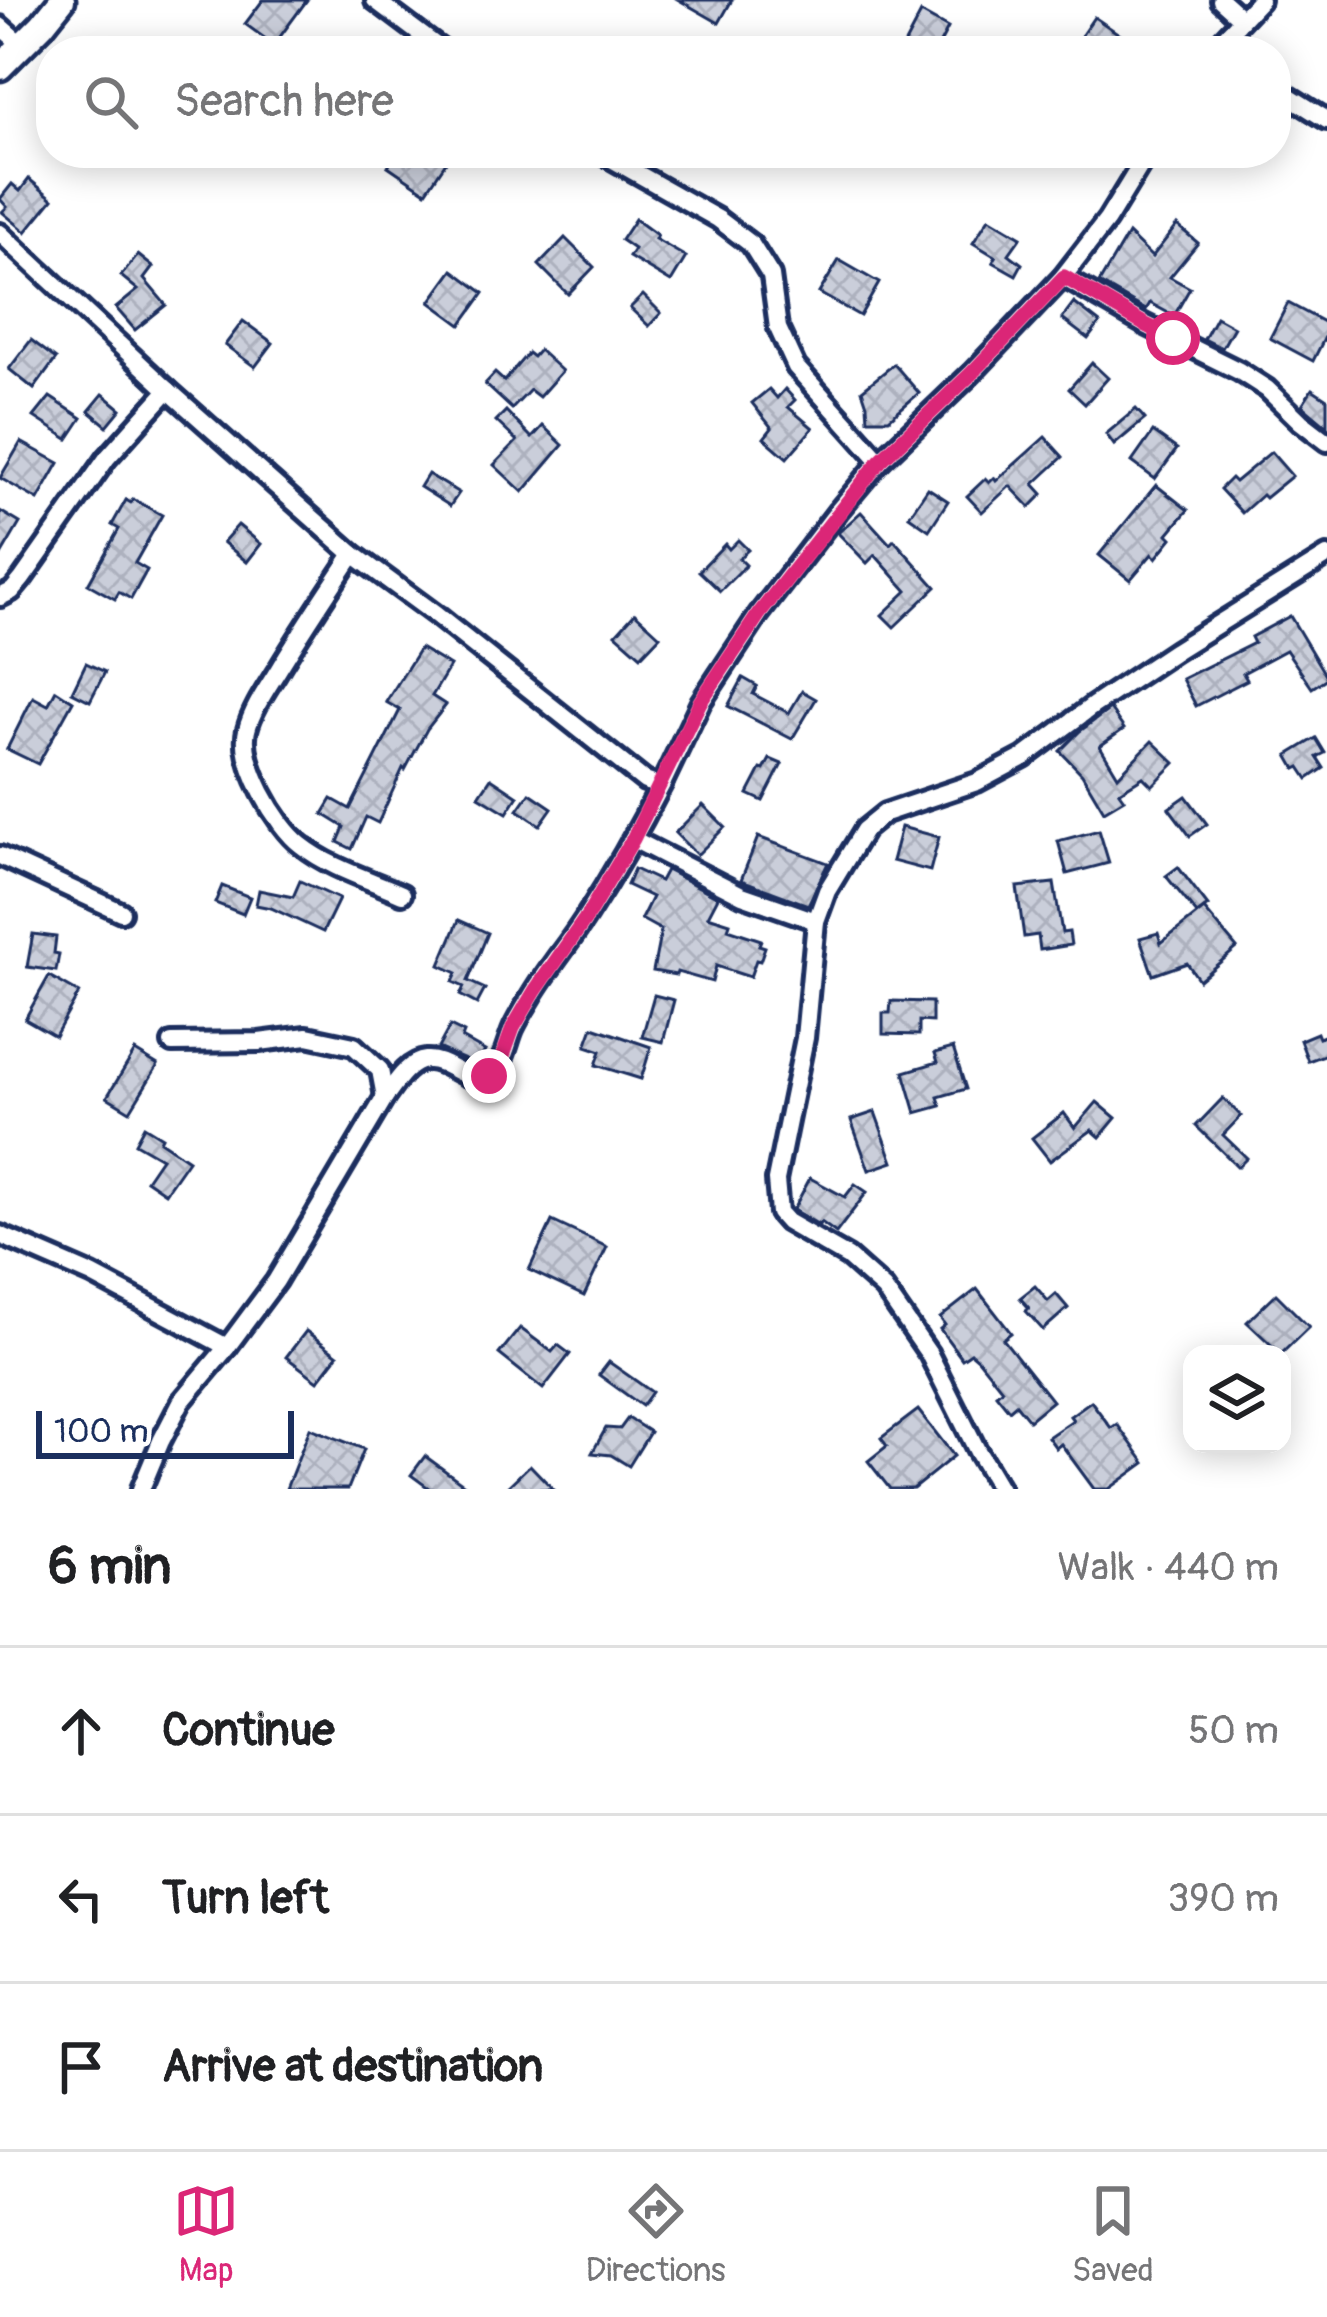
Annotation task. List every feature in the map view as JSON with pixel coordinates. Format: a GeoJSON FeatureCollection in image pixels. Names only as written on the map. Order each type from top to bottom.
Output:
{"type":"FeatureCollection","features":[{"type":"Feature","properties":{"kind":"main road"},"geometry":{"type":"LineString","coordinates":[[0,68],[62,0]]}},
{"type":"Feature","properties":{"kind":"street"},"geometry":{"type":"LineString","coordinates":[[375,0],[423,36]]}},
{"type":"Feature","properties":{"kind":"street"},"geometry":{"type":"LineString","coordinates":[[1221,0],[1241,18]]}},
{"type":"Feature","properties":{"kind":"street"},"geometry":{"type":"LineString","coordinates":[[1227,36],[1260,0]]}},
{"type":"Feature","properties":{"kind":"street"},"geometry":{"type":"LineString","coordinates":[[0,26],[23,46]]}},
{"type":"Feature","properties":{"kind":"street"},"geometry":{"type":"LineString","coordinates":[[1291,97],[1327,120]]}},
{"type":"Feature","properties":{"kind":"street"},"geometry":{"type":"LineString","coordinates":[[628,168],[718,219],[751,244],[771,276],[778,328],[796,367],[880,461]]}},
{"type":"Feature","properties":{"kind":"street"},"geometry":{"type":"LineString","coordinates":[[141,1489],[181,1402],[276,1281],[385,1097],[406,1070],[425,1060],[479,1079],[499,1067],[513,1028],[633,839],[700,702],[759,614],[880,461],[1064,277],[1139,168]]}},
{"type":"Feature","properties":{"kind":"street"},"geometry":{"type":"LineString","coordinates":[[0,233],[353,554],[645,782],[663,782]]}},
{"type":"Feature","properties":{"kind":"street"},"geometry":{"type":"LineString","coordinates":[[1064,277],[1268,388],[1327,442]]}},
{"type":"Feature","properties":{"kind":"street"},"geometry":{"type":"LineString","coordinates":[[0,597],[12,591],[107,458],[169,390]]}},
{"type":"Feature","properties":{"kind":"street"},"geometry":{"type":"LineString","coordinates":[[353,554],[256,706],[245,734],[248,758],[268,802],[297,843],[402,894]]}},
{"type":"Feature","properties":{"kind":"street"},"geometry":{"type":"LineString","coordinates":[[1000,1489],[929,1354],[884,1289],[848,1257],[779,1213],[776,1180],[805,1038],[816,921],[827,891],[864,830],[885,813],[977,782],[1024,757],[1110,694],[1327,556]]}},
{"type":"Feature","properties":{"kind":"street"},"geometry":{"type":"LineString","coordinates":[[633,839],[742,895],[816,921]]}},
{"type":"Feature","properties":{"kind":"street"},"geometry":{"type":"LineString","coordinates":[[0,856],[121,912]]}},
{"type":"Feature","properties":{"kind":"street"},"geometry":{"type":"LineString","coordinates":[[172,1043],[307,1036],[354,1046],[380,1070],[385,1097]]}},
{"type":"Feature","properties":{"kind":"street"},"geometry":{"type":"LineString","coordinates":[[0,1235],[92,1275],[227,1347]]}},
{"type":"Feature","properties":{"kind":"building"},"geometry":{"type":"Polygon","coordinates":[[[263,0],[307,0],[281,36],[262,36],[245,24],[263,0]]]}},
{"type":"Feature","properties":{"kind":"building"},"geometry":{"type":"Polygon","coordinates":[[[679,0],[732,0],[719,23],[679,0]]]}},
{"type":"Feature","properties":{"kind":"building"},"geometry":{"type":"Polygon","coordinates":[[[921,13],[948,28],[944,36],[909,36],[921,13]]]}},
{"type":"Feature","properties":{"kind":"building"},"geometry":{"type":"Polygon","coordinates":[[[1094,17],[1122,36],[1081,36],[1094,17]]]}},
{"type":"Feature","properties":{"kind":"building"},"geometry":{"type":"Polygon","coordinates":[[[391,168],[442,168],[426,192],[391,168]]]}},
{"type":"Feature","properties":{"kind":"building"},"geometry":{"type":"Polygon","coordinates":[[[29,179],[53,199],[26,232],[2,212],[7,207],[0,199],[12,184],[20,191],[29,179]]]}},
{"type":"Feature","properties":{"kind":"building"},"geometry":{"type":"Polygon","coordinates":[[[989,218],[1021,237],[1009,254],[1022,264],[1016,275],[973,243],[989,218]]]}},
{"type":"Feature","properties":{"kind":"building"},"geometry":{"type":"Polygon","coordinates":[[[635,219],[657,235],[655,239],[686,257],[671,282],[629,257],[634,249],[621,240],[635,219]]]}},
{"type":"Feature","properties":{"kind":"building"},"geometry":{"type":"Polygon","coordinates":[[[1177,225],[1198,243],[1170,277],[1190,288],[1174,316],[1150,303],[1146,310],[1099,283],[1128,234],[1152,257],[1177,225]]]}},
{"type":"Feature","properties":{"kind":"building"},"geometry":{"type":"Polygon","coordinates":[[[565,238],[594,267],[568,294],[539,265],[565,238]]]}},
{"type":"Feature","properties":{"kind":"building"},"geometry":{"type":"Polygon","coordinates":[[[138,255],[153,267],[144,279],[166,305],[135,330],[116,308],[138,290],[121,276],[138,255]]]}},
{"type":"Feature","properties":{"kind":"building"},"geometry":{"type":"Polygon","coordinates":[[[839,260],[879,283],[860,316],[819,293],[839,260]]]}},
{"type":"Feature","properties":{"kind":"building"},"geometry":{"type":"Polygon","coordinates":[[[453,270],[484,293],[461,325],[430,302],[453,270]]]}},
{"type":"Feature","properties":{"kind":"building"},"geometry":{"type":"Polygon","coordinates":[[[643,295],[661,313],[649,326],[630,308],[643,295]]]}},
{"type":"Feature","properties":{"kind":"building"},"geometry":{"type":"Polygon","coordinates":[[[1074,303],[1100,323],[1088,339],[1062,319],[1074,303]]]}},
{"type":"Feature","properties":{"kind":"building"},"geometry":{"type":"Polygon","coordinates":[[[1288,303],[1327,324],[1313,361],[1270,338],[1288,303]]]}},
{"type":"Feature","properties":{"kind":"building"},"geometry":{"type":"Polygon","coordinates":[[[1216,317],[1234,327],[1222,348],[1204,339],[1216,317]]]}},
{"type":"Feature","properties":{"kind":"building"},"geometry":{"type":"Polygon","coordinates":[[[243,321],[273,343],[255,367],[225,345],[243,321]]]}},
{"type":"Feature","properties":{"kind":"building"},"geometry":{"type":"Polygon","coordinates":[[[31,340],[56,359],[34,389],[9,369],[31,340]]]}},
{"type":"Feature","properties":{"kind":"building"},"geometry":{"type":"Polygon","coordinates":[[[539,350],[562,371],[539,397],[530,390],[512,409],[485,384],[495,373],[504,381],[528,353],[533,357],[539,350]]]}},
{"type":"Feature","properties":{"kind":"building"},"geometry":{"type":"Polygon","coordinates":[[[1092,363],[1108,378],[1085,404],[1069,389],[1092,363]]]}},
{"type":"Feature","properties":{"kind":"building"},"geometry":{"type":"Polygon","coordinates":[[[894,364],[919,393],[889,419],[868,419],[862,390],[894,364]]]}},
{"type":"Feature","properties":{"kind":"building"},"geometry":{"type":"Polygon","coordinates":[[[769,389],[777,398],[785,389],[795,400],[788,407],[813,428],[787,458],[764,438],[772,428],[752,403],[769,389]]]}},
{"type":"Feature","properties":{"kind":"building"},"geometry":{"type":"Polygon","coordinates":[[[1312,389],[1327,399],[1327,426],[1302,405],[1312,389]]]}},
{"type":"Feature","properties":{"kind":"building"},"geometry":{"type":"Polygon","coordinates":[[[103,394],[121,409],[107,426],[89,411],[103,394]]]}},
{"type":"Feature","properties":{"kind":"building"},"geometry":{"type":"Polygon","coordinates":[[[50,397],[82,418],[68,439],[34,417],[50,397]]]}},
{"type":"Feature","properties":{"kind":"building"},"geometry":{"type":"Polygon","coordinates":[[[1136,409],[1145,419],[1114,445],[1106,434],[1136,409]]]}},
{"type":"Feature","properties":{"kind":"building"},"geometry":{"type":"Polygon","coordinates":[[[506,411],[532,438],[543,426],[563,445],[523,492],[494,465],[517,441],[496,421],[506,411]]]}},
{"type":"Feature","properties":{"kind":"building"},"geometry":{"type":"Polygon","coordinates":[[[1153,432],[1177,449],[1155,479],[1132,462],[1153,432]]]}},
{"type":"Feature","properties":{"kind":"building"},"geometry":{"type":"Polygon","coordinates":[[[1045,437],[1063,457],[1034,484],[1043,494],[1030,507],[1010,486],[982,512],[967,496],[985,479],[996,481],[1045,437]]]}},
{"type":"Feature","properties":{"kind":"building"},"geometry":{"type":"Polygon","coordinates":[[[21,442],[59,463],[38,500],[0,478],[21,442]]]}},
{"type":"Feature","properties":{"kind":"building"},"geometry":{"type":"Polygon","coordinates":[[[1271,452],[1292,476],[1242,513],[1220,489],[1271,452]]]}},
{"type":"Feature","properties":{"kind":"building"},"geometry":{"type":"Polygon","coordinates":[[[428,474],[459,493],[450,506],[420,487],[428,474]]]}},
{"type":"Feature","properties":{"kind":"building"},"geometry":{"type":"Polygon","coordinates":[[[1156,485],[1188,510],[1156,558],[1152,554],[1130,580],[1099,555],[1156,485]]]}},
{"type":"Feature","properties":{"kind":"building"},"geometry":{"type":"Polygon","coordinates":[[[928,488],[948,501],[929,530],[909,516],[928,488]]]}},
{"type":"Feature","properties":{"kind":"building"},"geometry":{"type":"Polygon","coordinates":[[[133,499],[162,515],[135,563],[147,570],[131,599],[119,592],[115,599],[88,584],[119,529],[112,525],[126,500],[131,503],[133,499]]]}},
{"type":"Feature","properties":{"kind":"building"},"geometry":{"type":"Polygon","coordinates":[[[0,511],[20,523],[0,557],[0,511]]]}},
{"type":"Feature","properties":{"kind":"building"},"geometry":{"type":"Polygon","coordinates":[[[861,512],[936,587],[894,627],[882,615],[907,591],[875,555],[867,563],[838,533],[861,512]]]}},
{"type":"Feature","properties":{"kind":"building"},"geometry":{"type":"Polygon","coordinates":[[[238,525],[261,544],[247,562],[223,542],[238,525]]]}},
{"type":"Feature","properties":{"kind":"building"},"geometry":{"type":"Polygon","coordinates":[[[738,540],[748,550],[739,558],[746,565],[720,591],[699,571],[725,544],[729,549],[738,540]]]}},
{"type":"Feature","properties":{"kind":"building"},"geometry":{"type":"Polygon","coordinates":[[[635,613],[660,636],[641,656],[616,634],[635,613]]]}},
{"type":"Feature","properties":{"kind":"building"},"geometry":{"type":"Polygon","coordinates":[[[1290,616],[1327,678],[1312,688],[1286,650],[1243,673],[1247,680],[1196,706],[1182,679],[1254,643],[1251,637],[1290,616]]]}},
{"type":"Feature","properties":{"kind":"building"},"geometry":{"type":"Polygon","coordinates":[[[420,648],[450,666],[432,696],[446,705],[403,768],[378,823],[366,817],[352,849],[338,842],[344,827],[323,814],[332,799],[350,809],[400,710],[386,702],[420,648]]]}},
{"type":"Feature","properties":{"kind":"building"},"geometry":{"type":"Polygon","coordinates":[[[86,663],[105,672],[90,701],[72,692],[86,663]]]}},
{"type":"Feature","properties":{"kind":"building"},"geometry":{"type":"Polygon","coordinates":[[[743,678],[757,686],[753,694],[789,713],[802,691],[816,699],[792,739],[728,706],[743,678]]]}},
{"type":"Feature","properties":{"kind":"building"},"geometry":{"type":"Polygon","coordinates":[[[56,690],[73,701],[38,764],[7,749],[33,697],[48,705],[56,690]]]}},
{"type":"Feature","properties":{"kind":"building"},"geometry":{"type":"Polygon","coordinates":[[[1110,709],[1124,729],[1100,746],[1118,776],[1152,741],[1175,763],[1152,786],[1143,777],[1119,792],[1124,799],[1104,811],[1082,774],[1060,751],[1110,709]]]}},
{"type":"Feature","properties":{"kind":"building"},"geometry":{"type":"Polygon","coordinates":[[[1316,738],[1325,753],[1317,757],[1324,768],[1308,779],[1288,755],[1316,738]]]}},
{"type":"Feature","properties":{"kind":"building"},"geometry":{"type":"Polygon","coordinates":[[[770,759],[782,764],[763,801],[748,794],[770,759]]]}},
{"type":"Feature","properties":{"kind":"building"},"geometry":{"type":"Polygon","coordinates":[[[491,778],[518,796],[507,813],[479,796],[491,778]]]}},
{"type":"Feature","properties":{"kind":"building"},"geometry":{"type":"Polygon","coordinates":[[[530,793],[552,808],[540,825],[518,810],[530,793]]]}},
{"type":"Feature","properties":{"kind":"building"},"geometry":{"type":"Polygon","coordinates":[[[1186,796],[1207,824],[1190,836],[1169,808],[1186,796]]]}},
{"type":"Feature","properties":{"kind":"building"},"geometry":{"type":"Polygon","coordinates":[[[703,805],[725,827],[697,855],[675,833],[703,805]]]}},
{"type":"Feature","properties":{"kind":"building"},"geometry":{"type":"Polygon","coordinates":[[[901,827],[939,837],[930,871],[892,861],[901,827]]]}},
{"type":"Feature","properties":{"kind":"building"},"geometry":{"type":"Polygon","coordinates":[[[1099,830],[1109,863],[1067,874],[1058,841],[1099,830]]]}},
{"type":"Feature","properties":{"kind":"building"},"geometry":{"type":"Polygon","coordinates":[[[758,837],[828,863],[808,905],[741,880],[758,837]]]}},
{"type":"Feature","properties":{"kind":"building"},"geometry":{"type":"Polygon","coordinates":[[[1178,867],[1208,906],[1197,914],[1166,876],[1178,867]]]}},
{"type":"Feature","properties":{"kind":"building"},"geometry":{"type":"Polygon","coordinates":[[[634,869],[660,881],[666,870],[718,897],[708,916],[730,923],[728,929],[761,940],[759,945],[765,947],[750,977],[716,966],[712,982],[653,971],[661,930],[641,919],[652,897],[627,885],[634,869]]]}},
{"type":"Feature","properties":{"kind":"building"},"geometry":{"type":"Polygon","coordinates":[[[300,881],[339,899],[323,932],[256,905],[259,890],[293,897],[300,881]]]}},
{"type":"Feature","properties":{"kind":"building"},"geometry":{"type":"Polygon","coordinates":[[[1054,883],[1062,933],[1069,932],[1071,945],[1040,950],[1038,935],[1024,937],[1017,887],[1054,883]]]}},
{"type":"Feature","properties":{"kind":"building"},"geometry":{"type":"Polygon","coordinates":[[[222,886],[250,897],[243,914],[215,903],[222,886]]]}},
{"type":"Feature","properties":{"kind":"building"},"geometry":{"type":"Polygon","coordinates":[[[1204,909],[1237,948],[1199,980],[1187,963],[1153,975],[1140,938],[1158,933],[1161,943],[1204,909]]]}},
{"type":"Feature","properties":{"kind":"building"},"geometry":{"type":"Polygon","coordinates":[[[459,920],[488,933],[468,981],[485,989],[477,1004],[460,995],[464,987],[453,982],[457,973],[440,965],[459,920]]]}},
{"type":"Feature","properties":{"kind":"building"},"geometry":{"type":"Polygon","coordinates":[[[33,934],[56,937],[56,971],[27,967],[33,934]]]}},
{"type":"Feature","properties":{"kind":"building"},"geometry":{"type":"Polygon","coordinates":[[[49,976],[79,993],[55,1036],[25,1019],[49,976]]]}},
{"type":"Feature","properties":{"kind":"building"},"geometry":{"type":"Polygon","coordinates":[[[654,995],[674,1000],[663,1042],[642,1037],[654,995]]]}},
{"type":"Feature","properties":{"kind":"building"},"geometry":{"type":"Polygon","coordinates":[[[891,1001],[932,1002],[932,1022],[919,1021],[919,1035],[883,1034],[883,1013],[890,1013],[891,1001]]]}},
{"type":"Feature","properties":{"kind":"building"},"geometry":{"type":"Polygon","coordinates":[[[450,1026],[485,1051],[477,1065],[438,1048],[450,1026]]]}},
{"type":"Feature","properties":{"kind":"building"},"geometry":{"type":"Polygon","coordinates":[[[593,1027],[651,1047],[641,1079],[596,1065],[601,1051],[586,1046],[593,1027]]]}},
{"type":"Feature","properties":{"kind":"building"},"geometry":{"type":"Polygon","coordinates":[[[1317,1033],[1319,1038],[1327,1035],[1327,1054],[1308,1061],[1300,1040],[1317,1033]]]}},
{"type":"Feature","properties":{"kind":"building"},"geometry":{"type":"Polygon","coordinates":[[[953,1048],[966,1089],[938,1097],[941,1106],[916,1113],[904,1072],[938,1062],[935,1053],[953,1048]]]}},
{"type":"Feature","properties":{"kind":"building"},"geometry":{"type":"Polygon","coordinates":[[[135,1051],[158,1065],[130,1111],[107,1097],[135,1051]]]}},
{"type":"Feature","properties":{"kind":"building"},"geometry":{"type":"Polygon","coordinates":[[[1223,1098],[1241,1116],[1223,1135],[1247,1158],[1238,1167],[1196,1126],[1223,1098]]]}},
{"type":"Feature","properties":{"kind":"building"},"geometry":{"type":"Polygon","coordinates":[[[1097,1102],[1116,1118],[1100,1137],[1092,1130],[1050,1161],[1032,1138],[1064,1113],[1075,1128],[1097,1102]]]}},
{"type":"Feature","properties":{"kind":"building"},"geometry":{"type":"Polygon","coordinates":[[[875,1112],[893,1162],[869,1170],[851,1120],[875,1112]]]}},
{"type":"Feature","properties":{"kind":"building"},"geometry":{"type":"Polygon","coordinates":[[[144,1126],[188,1160],[165,1193],[146,1180],[161,1158],[135,1143],[144,1126]]]}},
{"type":"Feature","properties":{"kind":"building"},"geometry":{"type":"Polygon","coordinates":[[[810,1178],[845,1197],[855,1184],[867,1192],[836,1233],[793,1210],[810,1178]]]}},
{"type":"Feature","properties":{"kind":"building"},"geometry":{"type":"Polygon","coordinates":[[[552,1221],[607,1247],[584,1296],[529,1270],[552,1221]]]}},
{"type":"Feature","properties":{"kind":"building"},"geometry":{"type":"Polygon","coordinates":[[[1035,1286],[1048,1301],[1056,1294],[1068,1308],[1043,1330],[1020,1298],[1035,1286]]]}},
{"type":"Feature","properties":{"kind":"building"},"geometry":{"type":"Polygon","coordinates":[[[977,1289],[1011,1333],[1003,1339],[1052,1401],[1029,1420],[1016,1404],[1009,1410],[996,1394],[1002,1389],[978,1359],[971,1353],[962,1359],[940,1329],[945,1325],[940,1318],[977,1289]]]}},
{"type":"Feature","properties":{"kind":"building"},"geometry":{"type":"Polygon","coordinates":[[[1276,1294],[1309,1327],[1290,1345],[1271,1345],[1247,1322],[1276,1294]]]}},
{"type":"Feature","properties":{"kind":"building"},"geometry":{"type":"Polygon","coordinates":[[[520,1328],[552,1352],[558,1345],[570,1354],[543,1389],[499,1354],[520,1328]]]}},
{"type":"Feature","properties":{"kind":"building"},"geometry":{"type":"Polygon","coordinates":[[[306,1331],[338,1355],[318,1381],[286,1357],[306,1331]]]}},
{"type":"Feature","properties":{"kind":"building"},"geometry":{"type":"Polygon","coordinates":[[[609,1362],[652,1392],[642,1406],[599,1375],[609,1362]]]}},
{"type":"Feature","properties":{"kind":"building"},"geometry":{"type":"Polygon","coordinates":[[[1091,1401],[1111,1428],[1117,1424],[1145,1463],[1109,1489],[1094,1489],[1061,1444],[1056,1448],[1048,1437],[1091,1401]]]}},
{"type":"Feature","properties":{"kind":"building"},"geometry":{"type":"Polygon","coordinates":[[[918,1410],[954,1456],[913,1489],[890,1489],[868,1461],[887,1446],[881,1438],[918,1410]]]}},
{"type":"Feature","properties":{"kind":"building"},"geometry":{"type":"Polygon","coordinates":[[[628,1418],[650,1432],[629,1466],[611,1455],[592,1453],[606,1428],[620,1429],[628,1418]]]}},
{"type":"Feature","properties":{"kind":"building"},"geometry":{"type":"Polygon","coordinates":[[[310,1428],[364,1449],[348,1489],[286,1489],[310,1428]]]}},
{"type":"Feature","properties":{"kind":"building"},"geometry":{"type":"Polygon","coordinates":[[[425,1456],[470,1489],[430,1489],[411,1475],[425,1456]]]}},
{"type":"Feature","properties":{"kind":"building"},"geometry":{"type":"Polygon","coordinates":[[[530,1465],[553,1489],[505,1489],[530,1465]]]}},
{"type":"Feature","properties":{"kind":"route"},"geometry":{"type":"LineString","coordinates":[[489,1076],[499,1067],[513,1028],[535,991],[633,839],[700,702],[759,614],[880,461],[1064,277],[1173,338]]}}]}
